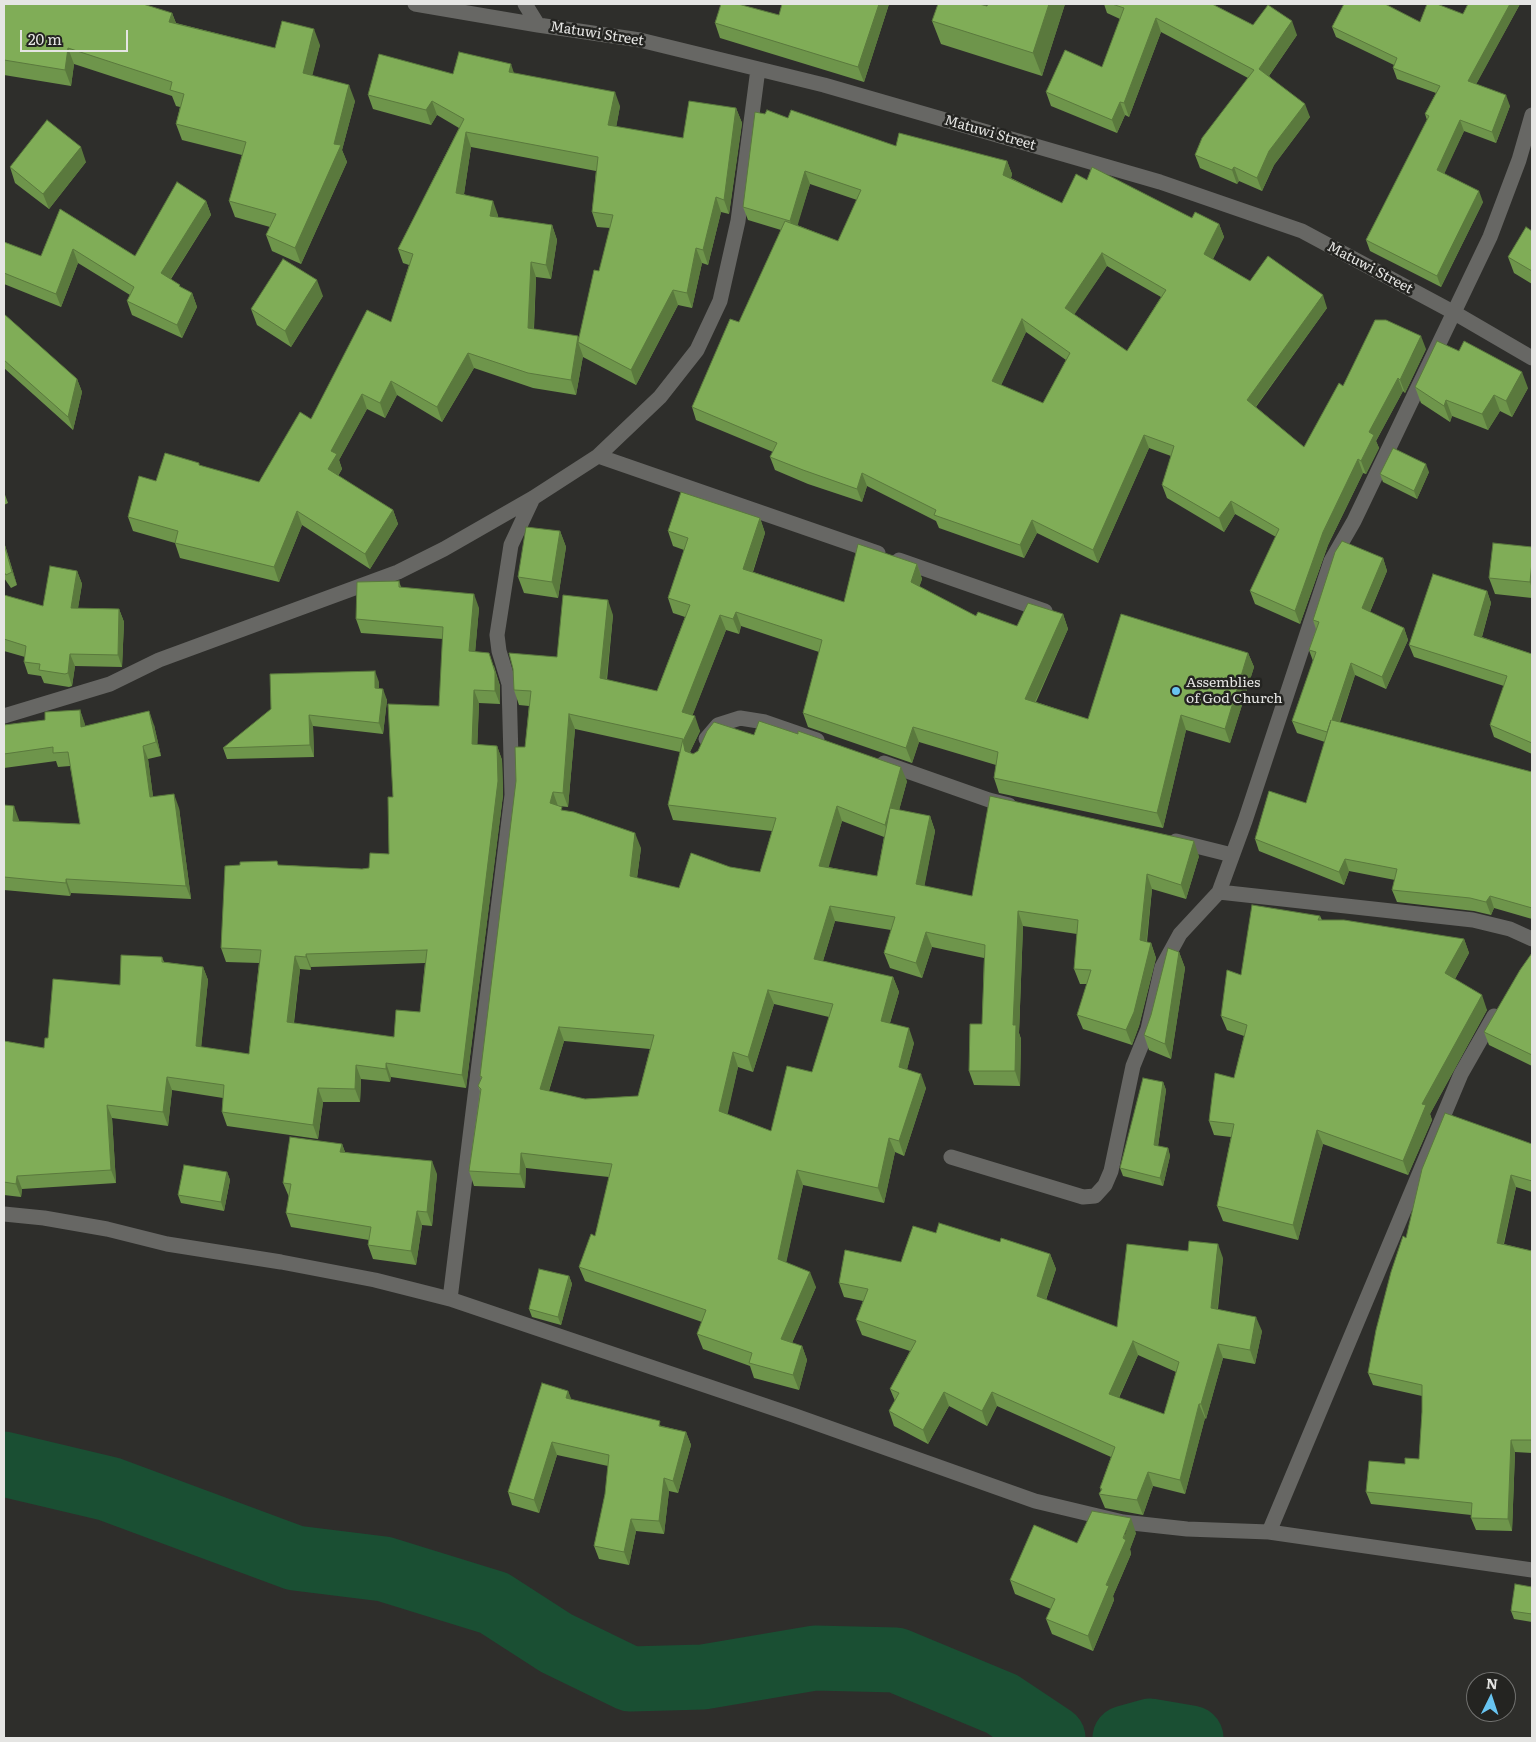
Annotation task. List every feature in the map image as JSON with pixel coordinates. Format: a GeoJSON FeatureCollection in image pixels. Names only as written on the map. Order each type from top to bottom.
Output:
{"type":"FeatureCollection","features":[{"type":"Feature","properties":{"kind":"street","name":"Matuwi Street"},"geometry":{"type":"LineString","coordinates":[[414,4],[640,40],[824,85],[1160,182],[1302,231],[1453,312],[1532,358]]}},
{"type":"Feature","properties":{"kind":"street"},"geometry":{"type":"LineString","coordinates":[[525,4],[538,25]]}},
{"type":"Feature","properties":{"kind":"street"},"geometry":{"type":"LineString","coordinates":[[4,716],[110,684],[159,660],[398,572],[444,549],[533,498],[598,456],[660,397],[697,350],[720,301],[738,221],[758,69]]}},
{"type":"Feature","properties":{"kind":"street"},"geometry":{"type":"LineString","coordinates":[[951,1157],[1083,1197],[1095,1196],[1105,1185],[1112,1171],[1133,1066],[1148,1029],[1162,967],[1180,934],[1219,892],[1331,561],[1354,521],[1490,236],[1519,160],[1532,115]]}},
{"type":"Feature","properties":{"kind":"street"},"geometry":{"type":"LineString","coordinates":[[598,456],[1052,614]]}},
{"type":"Feature","properties":{"kind":"street"},"geometry":{"type":"LineString","coordinates":[[450,1299],[512,796],[510,684],[499,651],[497,635],[511,545],[533,498]]}},
{"type":"Feature","properties":{"kind":"street"},"geometry":{"type":"LineString","coordinates":[[700,750],[704,741],[718,725],[740,718],[765,722],[830,744]]}},
{"type":"Feature","properties":{"kind":"street"},"geometry":{"type":"LineString","coordinates":[[868,758],[989,800],[1026,808]]}},
{"type":"Feature","properties":{"kind":"street"},"geometry":{"type":"LineString","coordinates":[[1162,838],[1232,856]]}},
{"type":"Feature","properties":{"kind":"street"},"geometry":{"type":"LineString","coordinates":[[1219,892],[1473,920],[1510,929],[1532,939]]}},
{"type":"Feature","properties":{"kind":"street"},"geometry":{"type":"LineString","coordinates":[[1269,1532],[1461,1074],[1503,1001]]}},
{"type":"Feature","properties":{"kind":"street"},"geometry":{"type":"LineString","coordinates":[[4,1214],[44,1218],[107,1229],[168,1244],[366,1278],[450,1299],[793,1415],[1035,1501],[1123,1522],[1187,1529],[1269,1532],[1532,1570]]}},
{"type":"Feature","properties":{"kind":"building"},"geometry":{"type":"Polygon","coordinates":[[[4,4],[143,4],[172,13],[169,22],[275,48],[282,21],[314,29],[303,73],[349,85],[334,144],[341,145],[295,248],[266,235],[276,214],[229,201],[246,142],[176,124],[184,94],[170,90],[172,82],[68,48],[65,70],[4,60],[4,4]]]}},
{"type":"Feature","properties":{"kind":"building"},"geometry":{"type":"Polygon","coordinates":[[[721,4],[738,4],[779,15],[782,4],[879,4],[858,67],[715,23],[721,4]]]}},
{"type":"Feature","properties":{"kind":"building"},"geometry":{"type":"Polygon","coordinates":[[[938,4],[979,4],[987,6],[988,4],[1049,4],[1033,53],[932,21],[938,4]]]}},
{"type":"Feature","properties":{"kind":"building"},"geometry":{"type":"Polygon","coordinates":[[[1112,4],[1212,4],[1253,25],[1268,5],[1292,21],[1259,69],[1305,104],[1269,151],[1257,178],[1234,167],[1232,170],[1195,155],[1202,138],[1254,70],[1156,18],[1124,103],[1120,102],[1112,120],[1046,92],[1065,50],[1102,67],[1124,8],[1112,4]]]}},
{"type":"Feature","properties":{"kind":"building"},"geometry":{"type":"Polygon","coordinates":[[[1344,4],[1385,4],[1420,22],[1427,4],[1437,4],[1463,14],[1468,4],[1510,4],[1468,81],[1506,95],[1492,132],[1460,120],[1437,170],[1479,191],[1437,276],[1366,240],[1429,116],[1425,114],[1440,86],[1393,68],[1397,58],[1332,27],[1344,4]]]}},
{"type":"Feature","properties":{"kind":"building"},"geometry":{"type":"Polygon","coordinates":[[[459,52],[511,64],[509,72],[615,92],[608,125],[683,138],[689,101],[736,108],[724,200],[716,197],[703,250],[696,248],[687,293],[673,290],[631,370],[578,342],[594,270],[599,271],[613,215],[592,212],[598,157],[466,132],[456,193],[493,201],[490,216],[552,225],[546,265],[531,262],[528,328],[578,336],[571,380],[528,373],[468,353],[437,407],[391,381],[380,403],[362,394],[331,451],[337,454],[328,469],[393,510],[365,554],[297,511],[274,567],[175,543],[178,531],[128,517],[139,476],[156,481],[165,453],[259,482],[300,412],[311,419],[367,310],[391,322],[413,254],[398,249],[464,119],[432,101],[426,110],[368,95],[379,54],[453,74],[459,52]]]}},
{"type":"Feature","properties":{"kind":"building"},"geometry":{"type":"Polygon","coordinates":[[[767,110],[788,118],[791,110],[896,146],[899,133],[1007,161],[1003,175],[1062,203],[1076,174],[1087,180],[1092,167],[1192,218],[1195,212],[1219,224],[1204,254],[1250,281],[1268,256],[1323,295],[1247,400],[1304,447],[1339,383],[1343,386],[1375,320],[1386,320],[1421,336],[1400,380],[1398,378],[1369,432],[1374,435],[1361,461],[1358,459],[1323,532],[1295,611],[1250,591],[1279,529],[1231,501],[1219,518],[1162,485],[1174,446],[1144,435],[1093,550],[1032,520],[1020,545],[934,515],[936,510],[862,473],[857,489],[803,470],[770,457],[777,443],[692,407],[730,319],[739,322],[785,221],[838,241],[861,190],[805,171],[790,221],[743,207],[755,112],[765,114],[767,110]],[[1102,253],[1065,308],[1127,351],[1166,290],[1102,253]],[[1022,319],[992,381],[1043,403],[1070,353],[1022,319]]]}},
{"type":"Feature","properties":{"kind":"building"},"geometry":{"type":"Polygon","coordinates":[[[47,120],[81,147],[43,194],[10,167],[47,120]]]}},
{"type":"Feature","properties":{"kind":"building"},"geometry":{"type":"Polygon","coordinates":[[[177,182],[206,201],[161,273],[192,293],[177,325],[127,301],[134,287],[73,249],[56,294],[4,273],[4,242],[41,256],[60,209],[135,256],[177,182]]]}},
{"type":"Feature","properties":{"kind":"building"},"geometry":{"type":"Polygon","coordinates":[[[1526,227],[1532,231],[1532,271],[1508,257],[1526,227]]]}},
{"type":"Feature","properties":{"kind":"building"},"geometry":{"type":"Polygon","coordinates":[[[283,259],[317,280],[285,331],[251,309],[283,259]]]}},
{"type":"Feature","properties":{"kind":"building"},"geometry":{"type":"Polygon","coordinates":[[[4,314],[77,379],[68,417],[4,360],[4,314]]]}},
{"type":"Feature","properties":{"kind":"building"},"geometry":{"type":"Polygon","coordinates":[[[1437,341],[1459,351],[1464,341],[1522,372],[1506,401],[1494,395],[1482,414],[1446,400],[1444,406],[1415,387],[1437,341]]]}},
{"type":"Feature","properties":{"kind":"building"},"geometry":{"type":"Polygon","coordinates":[[[1393,448],[1426,464],[1414,491],[1380,474],[1393,448]]]}},
{"type":"Feature","properties":{"kind":"building"},"geometry":{"type":"Polygon","coordinates":[[[681,492],[760,518],[743,569],[844,602],[858,544],[917,564],[911,582],[976,616],[978,612],[1017,626],[1028,603],[1063,614],[1025,699],[1088,719],[1121,614],[1248,653],[1225,729],[1181,715],[1157,813],[994,778],[998,752],[913,727],[906,748],[803,713],[822,640],[736,612],[733,619],[720,615],[682,712],[695,716],[683,741],[685,751],[693,754],[698,751],[707,731],[714,722],[754,735],[759,721],[798,734],[798,731],[901,767],[885,825],[837,806],[819,866],[877,876],[890,808],[930,816],[916,884],[972,896],[990,796],[1194,841],[1181,885],[1147,874],[1140,940],[1151,943],[1134,1012],[1126,1030],[1077,1015],[1091,970],[1074,969],[1078,920],[1018,911],[1013,1025],[1016,1025],[1015,1071],[969,1071],[970,1024],[982,1024],[985,945],[926,932],[916,963],[884,953],[895,917],[830,906],[814,959],[893,977],[881,1021],[909,1028],[899,1067],[921,1074],[899,1141],[889,1138],[878,1188],[797,1170],[778,1259],[810,1272],[781,1339],[802,1346],[793,1375],[749,1363],[752,1353],[697,1334],[706,1310],[579,1267],[591,1234],[595,1236],[612,1164],[521,1153],[520,1174],[469,1171],[481,1089],[478,1086],[482,1077],[480,1076],[516,781],[515,747],[525,747],[531,691],[514,690],[513,669],[509,653],[557,657],[563,595],[608,600],[600,678],[657,691],[690,605],[668,598],[688,538],[668,531],[681,492]],[[569,714],[563,793],[553,792],[550,803],[562,807],[561,810],[574,812],[635,833],[630,876],[679,888],[691,853],[730,867],[760,872],[776,818],[668,805],[683,739],[569,714]],[[768,990],[748,1057],[733,1052],[719,1111],[771,1131],[787,1066],[812,1072],[833,1004],[768,990]],[[559,1027],[540,1089],[585,1099],[638,1096],[654,1035],[559,1027]]]}},
{"type":"Feature","properties":{"kind":"building"},"geometry":{"type":"Polygon","coordinates":[[[526,527],[560,531],[552,582],[518,577],[526,527]]]}},
{"type":"Feature","properties":{"kind":"building"},"geometry":{"type":"Polygon","coordinates":[[[1342,541],[1383,558],[1362,608],[1404,628],[1382,677],[1351,663],[1332,720],[1532,772],[1532,908],[1490,896],[1486,902],[1470,898],[1392,890],[1397,869],[1345,859],[1339,872],[1255,839],[1269,791],[1306,803],[1331,720],[1327,732],[1292,721],[1316,652],[1309,650],[1319,622],[1313,620],[1335,552],[1342,541]]]}},
{"type":"Feature","properties":{"kind":"building"},"geometry":{"type":"Polygon","coordinates":[[[1493,543],[1532,547],[1530,582],[1489,578],[1493,543]]]}},
{"type":"Feature","properties":{"kind":"building"},"geometry":{"type":"Polygon","coordinates":[[[4,544],[12,572],[6,575],[4,572],[4,544]]]}},
{"type":"Feature","properties":{"kind":"building"},"geometry":{"type":"Polygon","coordinates":[[[50,566],[77,571],[71,608],[119,609],[118,655],[70,654],[68,673],[65,674],[39,670],[40,664],[24,662],[26,646],[4,639],[4,595],[43,606],[50,566]]]}},
{"type":"Feature","properties":{"kind":"building"},"geometry":{"type":"Polygon","coordinates":[[[1433,574],[1487,591],[1474,635],[1532,654],[1532,743],[1490,725],[1507,676],[1409,645],[1433,574]]]}},
{"type":"Feature","properties":{"kind":"building"},"geometry":{"type":"Polygon","coordinates":[[[399,581],[399,587],[474,594],[469,651],[489,653],[495,672],[495,691],[474,690],[472,744],[497,746],[498,781],[462,1075],[386,1063],[386,1069],[356,1065],[355,1089],[318,1088],[313,1125],[222,1112],[224,1085],[167,1077],[163,1112],[107,1105],[111,1170],[17,1176],[16,1184],[4,1182],[4,1041],[44,1048],[45,1038],[48,1038],[53,979],[120,985],[121,955],[162,957],[162,962],[203,967],[196,1046],[249,1054],[261,950],[221,948],[225,866],[240,865],[240,862],[277,861],[278,865],[362,869],[369,868],[370,853],[389,854],[388,797],[393,797],[388,704],[439,706],[443,627],[356,619],[357,582],[399,581]],[[427,950],[295,956],[287,1022],[394,1037],[396,1010],[420,1012],[427,950]]]}},
{"type":"Feature","properties":{"kind":"building"},"geometry":{"type":"Polygon","coordinates":[[[375,671],[375,688],[383,689],[379,723],[309,715],[310,745],[223,748],[271,709],[270,674],[375,671]]]}},
{"type":"Feature","properties":{"kind":"building"},"geometry":{"type":"Polygon","coordinates":[[[80,710],[81,727],[149,711],[156,742],[143,746],[150,797],[174,794],[186,886],[66,879],[66,883],[4,877],[4,805],[14,806],[13,821],[80,824],[68,752],[53,753],[53,747],[4,754],[4,725],[45,720],[45,712],[80,710]]]}},
{"type":"Feature","properties":{"kind":"building"},"geometry":{"type":"Polygon","coordinates":[[[1252,905],[1320,916],[1318,920],[1344,920],[1464,939],[1445,973],[1482,995],[1422,1104],[1426,1105],[1403,1161],[1317,1130],[1293,1225],[1217,1206],[1234,1124],[1209,1121],[1215,1073],[1234,1078],[1247,1025],[1221,1016],[1227,970],[1241,975],[1252,905]]]}},
{"type":"Feature","properties":{"kind":"building"},"geometry":{"type":"Polygon","coordinates":[[[1168,948],[1179,952],[1165,1044],[1144,1035],[1168,948]]]}},
{"type":"Feature","properties":{"kind":"building"},"geometry":{"type":"Polygon","coordinates":[[[1532,953],[1532,1055],[1484,1032],[1532,953]]]}},
{"type":"Feature","properties":{"kind":"building"},"geometry":{"type":"Polygon","coordinates":[[[1143,1078],[1163,1082],[1154,1145],[1168,1148],[1160,1178],[1120,1168],[1143,1078]]]}},
{"type":"Feature","properties":{"kind":"building"},"geometry":{"type":"Polygon","coordinates":[[[1445,1113],[1532,1144],[1532,1181],[1511,1175],[1497,1243],[1532,1251],[1532,1440],[1511,1440],[1508,1519],[1471,1518],[1472,1503],[1366,1492],[1369,1461],[1405,1464],[1405,1458],[1419,1459],[1422,1385],[1368,1373],[1376,1330],[1391,1272],[1403,1236],[1406,1238],[1422,1169],[1445,1113]]]}},
{"type":"Feature","properties":{"kind":"building"},"geometry":{"type":"Polygon","coordinates":[[[290,1137],[342,1144],[340,1152],[432,1161],[427,1212],[417,1211],[411,1251],[368,1245],[371,1227],[286,1213],[291,1184],[283,1183],[290,1137]]]}},
{"type":"Feature","properties":{"kind":"building"},"geometry":{"type":"Polygon","coordinates":[[[184,1165],[227,1172],[221,1202],[178,1195],[184,1165]]]}},
{"type":"Feature","properties":{"kind":"building"},"geometry":{"type":"Polygon","coordinates":[[[939,1223],[1000,1242],[1001,1238],[1050,1254],[1037,1296],[1117,1327],[1127,1244],[1188,1251],[1189,1241],[1218,1244],[1211,1308],[1256,1317],[1250,1350],[1218,1344],[1201,1404],[1199,1404],[1180,1480],[1148,1472],[1137,1500],[1099,1494],[1115,1447],[992,1392],[982,1411],[944,1392],[923,1430],[889,1411],[899,1393],[890,1389],[916,1341],[856,1320],[868,1289],[839,1283],[845,1250],[901,1262],[913,1226],[936,1233],[939,1223]],[[1133,1341],[1109,1394],[1164,1414],[1179,1362],[1133,1341]]]}},
{"type":"Feature","properties":{"kind":"building"},"geometry":{"type":"Polygon","coordinates":[[[539,1269],[569,1276],[558,1317],[529,1309],[539,1269]]]}},
{"type":"Feature","properties":{"kind":"building"},"geometry":{"type":"Polygon","coordinates":[[[542,1383],[568,1391],[566,1398],[660,1421],[659,1426],[686,1432],[673,1481],[664,1478],[659,1521],[631,1519],[624,1552],[594,1546],[605,1494],[609,1455],[552,1442],[534,1500],[508,1492],[542,1383]]]}},
{"type":"Feature","properties":{"kind":"building"},"geometry":{"type":"Polygon","coordinates":[[[1092,1511],[1131,1518],[1123,1538],[1126,1540],[1106,1585],[1109,1586],[1088,1636],[1046,1619],[1055,1599],[1010,1580],[1034,1525],[1077,1543],[1092,1511]]]}},
{"type":"Feature","properties":{"kind":"building"},"geometry":{"type":"Polygon","coordinates":[[[1515,1584],[1532,1587],[1532,1614],[1511,1611],[1515,1584]]]}},
{"type":"Feature","properties":{"kind":"waterway"},"geometry":{"type":"LineString","coordinates":[[4,1464],[109,1489],[295,1558],[384,1569],[494,1603],[556,1643],[630,1679],[703,1677],[815,1658],[896,1660],[1002,1704],[1053,1738]]}},
{"type":"Feature","properties":{"kind":"waterway"},"geometry":{"type":"LineString","coordinates":[[1125,1738],[1150,1731],[1191,1738]]}},
{"type":"Feature","properties":{"kind":"place","name":"Assemblies of God Church"},"geometry":{"type":"Point","coordinates":[1176,691]}}]}
